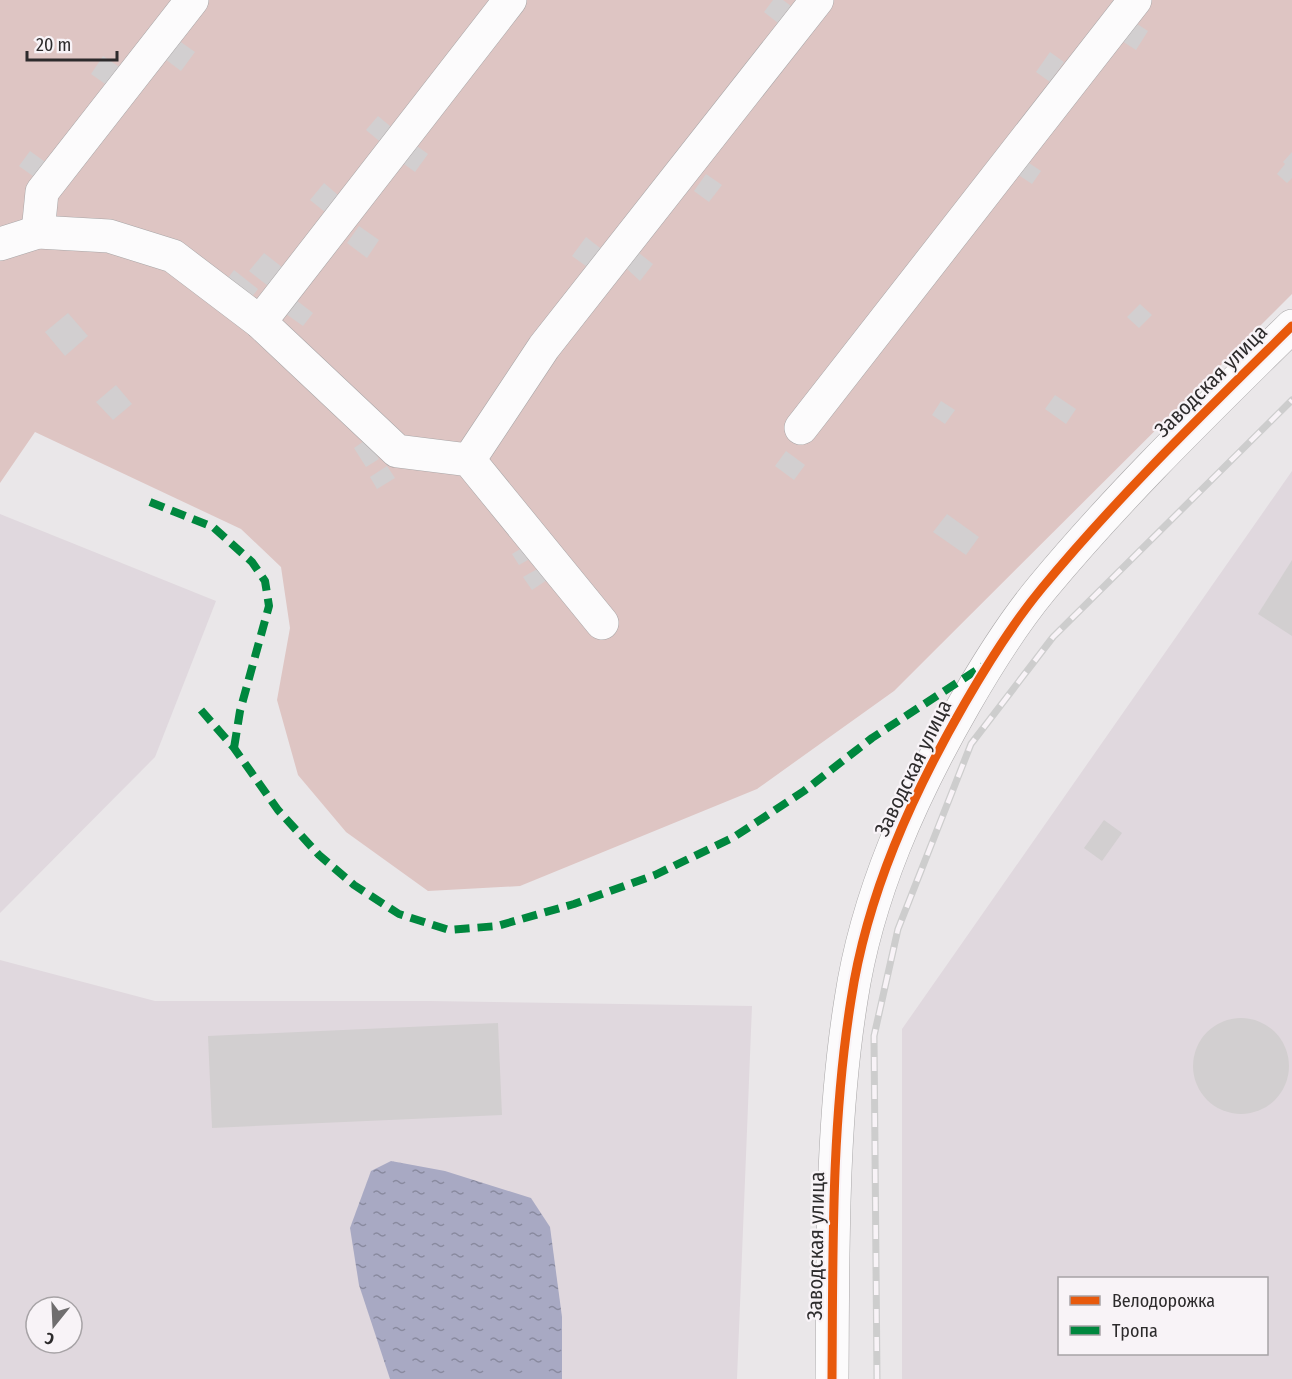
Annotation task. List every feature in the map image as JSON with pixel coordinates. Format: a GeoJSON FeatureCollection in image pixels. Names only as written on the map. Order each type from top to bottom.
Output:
{"type":"FeatureCollection","features":[{"type":"Feature","properties":{"kind":"street"},"geometry":{"type":"LineString","coordinates":[[38,232],[42,192],[192,0]]}},
{"type":"Feature","properties":{"kind":"street"},"geometry":{"type":"LineString","coordinates":[[260,322],[510,0]]}},
{"type":"Feature","properties":{"kind":"street"},"geometry":{"type":"LineString","coordinates":[[469,460],[544,347],[817,0]]}},
{"type":"Feature","properties":{"kind":"street"},"geometry":{"type":"LineString","coordinates":[[801,428],[1135,0]]}},
{"type":"Feature","properties":{"kind":"street"},"geometry":{"type":"LineString","coordinates":[[0,244],[38,232],[109,236],[173,255],[260,322],[397,451],[469,460],[602,623]]}},
{"type":"Feature","properties":{"kind":"street","name":"Заводская улица"},"geometry":{"type":"LineString","coordinates":[[832,1379],[833,1190],[841,1078],[851,998],[867,924],[897,838],[940,745],[988,663],[1040,590],[1133,484],[1292,326]]}},
{"type":"Feature","properties":{"kind":"shaded area"},"geometry":{"type":"Polygon","coordinates":[[[0,0],[1292,0],[1292,294],[894,691],[757,789],[520,886],[428,891],[346,832],[298,775],[277,700],[290,628],[281,567],[241,529],[35,432],[0,483],[0,0]]]}},
{"type":"Feature","properties":{"kind":"shaded area"},"geometry":{"type":"Polygon","coordinates":[[[1292,471],[1292,1379],[902,1379],[902,1029],[1292,471]]]}},
{"type":"Feature","properties":{"kind":"shaded area"},"geometry":{"type":"Polygon","coordinates":[[[0,514],[216,601],[155,757],[0,913],[0,514]]]}},
{"type":"Feature","properties":{"kind":"shaded area"},"geometry":{"type":"Polygon","coordinates":[[[0,960],[155,1001],[430,1001],[752,1006],[737,1379],[0,1379],[0,960]]]}},
{"type":"Feature","properties":{"kind":"water"},"geometry":{"type":"Polygon","coordinates":[[[391,1161],[445,1171],[531,1198],[550,1227],[562,1317],[562,1379],[390,1379],[359,1285],[350,1228],[371,1171],[391,1161]]]}},
{"type":"Feature","properties":{"kind":"building"},"geometry":{"type":"Polygon","coordinates":[[[773,0],[783,0],[791,6],[778,23],[764,12],[773,0]]]}},
{"type":"Feature","properties":{"kind":"building"},"geometry":{"type":"Polygon","coordinates":[[[1134,22],[1148,31],[1136,50],[1122,41],[1134,22]]]}},
{"type":"Feature","properties":{"kind":"building"},"geometry":{"type":"Polygon","coordinates":[[[178,40],[195,52],[181,71],[165,59],[178,40]]]}},
{"type":"Feature","properties":{"kind":"building"},"geometry":{"type":"Polygon","coordinates":[[[1050,52],[1064,62],[1050,82],[1036,72],[1050,52]]]}},
{"type":"Feature","properties":{"kind":"building"},"geometry":{"type":"Polygon","coordinates":[[[103,56],[121,68],[108,86],[91,74],[103,56]]]}},
{"type":"Feature","properties":{"kind":"building"},"geometry":{"type":"Polygon","coordinates":[[[378,116],[396,131],[384,145],[366,130],[378,116]]]}},
{"type":"Feature","properties":{"kind":"building"},"geometry":{"type":"Polygon","coordinates":[[[410,141],[428,154],[415,172],[397,159],[410,141]]]}},
{"type":"Feature","properties":{"kind":"building"},"geometry":{"type":"Polygon","coordinates":[[[30,151],[48,164],[37,179],[19,166],[30,151]]]}},
{"type":"Feature","properties":{"kind":"building"},"geometry":{"type":"Polygon","coordinates":[[[1292,152],[1292,178],[1287,183],[1277,174],[1285,164],[1283,162],[1292,152]]]}},
{"type":"Feature","properties":{"kind":"building"},"geometry":{"type":"Polygon","coordinates":[[[1026,161],[1041,171],[1032,184],[1017,174],[1026,161]]]}},
{"type":"Feature","properties":{"kind":"building"},"geometry":{"type":"Polygon","coordinates":[[[706,174],[722,185],[709,202],[694,191],[706,174]]]}},
{"type":"Feature","properties":{"kind":"building"},"geometry":{"type":"Polygon","coordinates":[[[324,183],[338,195],[325,212],[310,200],[324,183]]]}},
{"type":"Feature","properties":{"kind":"building"},"geometry":{"type":"Polygon","coordinates":[[[359,226],[379,240],[367,258],[347,243],[359,226]]]}},
{"type":"Feature","properties":{"kind":"building"},"geometry":{"type":"Polygon","coordinates":[[[586,237],[604,251],[590,269],[572,256],[586,237]]]}},
{"type":"Feature","properties":{"kind":"building"},"geometry":{"type":"Polygon","coordinates":[[[264,253],[287,271],[272,289],[249,271],[264,253]]]}},
{"type":"Feature","properties":{"kind":"building"},"geometry":{"type":"Polygon","coordinates":[[[639,253],[653,264],[640,281],[626,268],[639,253]]]}},
{"type":"Feature","properties":{"kind":"building"},"geometry":{"type":"Polygon","coordinates":[[[234,270],[258,289],[248,302],[224,283],[234,270]]]}},
{"type":"Feature","properties":{"kind":"building"},"geometry":{"type":"Polygon","coordinates":[[[296,300],[313,313],[303,326],[286,314],[296,300]]]}},
{"type":"Feature","properties":{"kind":"building"},"geometry":{"type":"Polygon","coordinates":[[[1140,304],[1152,315],[1139,328],[1127,317],[1140,304]]]}},
{"type":"Feature","properties":{"kind":"building"},"geometry":{"type":"Polygon","coordinates":[[[68,313],[88,336],[65,356],[45,332],[68,313]]]}},
{"type":"Feature","properties":{"kind":"building"},"geometry":{"type":"Polygon","coordinates":[[[116,385],[132,404],[113,420],[96,402],[116,385]]]}},
{"type":"Feature","properties":{"kind":"building"},"geometry":{"type":"Polygon","coordinates":[[[1055,395],[1076,409],[1066,424],[1045,409],[1055,395]]]}},
{"type":"Feature","properties":{"kind":"building"},"geometry":{"type":"Polygon","coordinates":[[[941,401],[955,410],[945,424],[932,415],[941,401]]]}},
{"type":"Feature","properties":{"kind":"building"},"geometry":{"type":"Polygon","coordinates":[[[367,439],[379,459],[366,467],[354,448],[367,439]]]}},
{"type":"Feature","properties":{"kind":"building"},"geometry":{"type":"Polygon","coordinates":[[[786,451],[805,465],[794,480],[775,466],[786,451]]]}},
{"type":"Feature","properties":{"kind":"building"},"geometry":{"type":"Polygon","coordinates":[[[387,466],[395,478],[377,489],[370,477],[387,466]]]}},
{"type":"Feature","properties":{"kind":"building"},"geometry":{"type":"Polygon","coordinates":[[[947,514],[979,537],[966,555],[933,532],[947,514]]]}},
{"type":"Feature","properties":{"kind":"building"},"geometry":{"type":"Polygon","coordinates":[[[527,545],[533,557],[519,565],[512,554],[527,545]]]}},
{"type":"Feature","properties":{"kind":"building"},"geometry":{"type":"Polygon","coordinates":[[[1292,560],[1292,636],[1258,614],[1292,560]]]}},
{"type":"Feature","properties":{"kind":"building"},"geometry":{"type":"Polygon","coordinates":[[[539,568],[547,580],[532,590],[523,577],[539,568]]]}},
{"type":"Feature","properties":{"kind":"building"},"geometry":{"type":"Polygon","coordinates":[[[1104,820],[1122,833],[1102,861],[1084,848],[1104,820]]]}},
{"type":"Feature","properties":{"kind":"building"},"geometry":{"type":"Polygon","coordinates":[[[1241,1018],[1259,1022],[1275,1032],[1285,1048],[1289,1066],[1285,1084],[1275,1100],[1259,1110],[1241,1114],[1223,1110],[1207,1100],[1197,1084],[1193,1066],[1197,1048],[1207,1032],[1223,1022],[1241,1018]]]}},
{"type":"Feature","properties":{"kind":"building"},"geometry":{"type":"Polygon","coordinates":[[[498,1023],[502,1115],[212,1128],[208,1036],[498,1023]]]}},
{"type":"Feature","properties":{"kind":"railway"},"geometry":{"type":"LineString","coordinates":[[877,1379],[874,1036],[898,929],[971,744],[1053,637],[1292,400]]}},
{"type":"Feature","properties":{"kind":"marked path"},"geometry":{"type":"LineString","coordinates":[[150,502],[213,527],[252,562],[265,581],[269,606],[240,711],[234,748]]}},
{"type":"Feature","properties":{"kind":"marked path"},"geometry":{"type":"LineString","coordinates":[[201,710],[234,748],[278,810],[319,855],[354,885],[399,914],[449,930],[497,926],[574,904],[655,875],[734,837],[804,791],[872,738],[983,666]]}},
{"type":"Feature","properties":{"kind":"cycle path"},"geometry":{"type":"LineString","coordinates":[[832,1379],[834,1189],[844,1047],[858,961],[868,922],[894,846],[910,809],[927,773],[974,688],[1031,601],[1132,487],[1292,326]]}}]}
